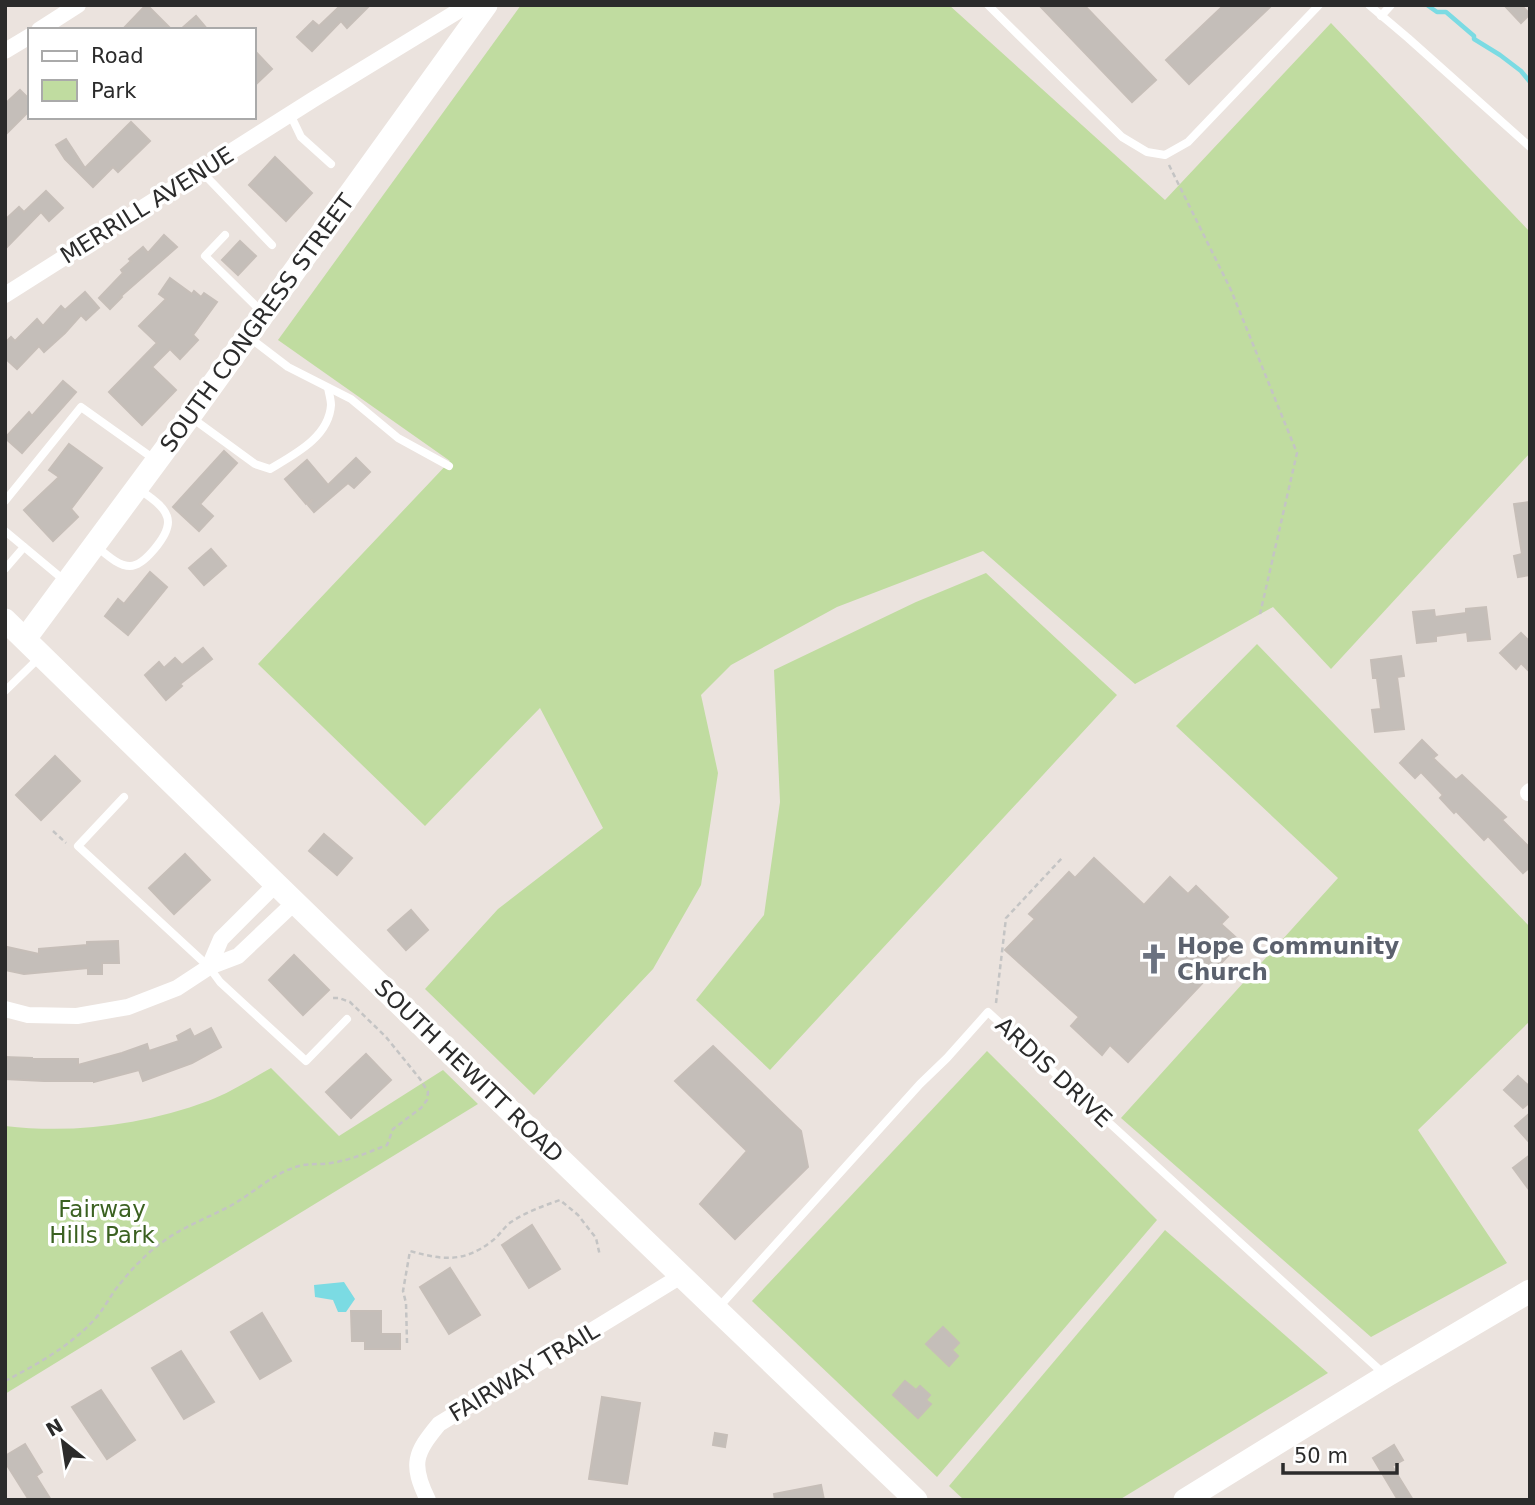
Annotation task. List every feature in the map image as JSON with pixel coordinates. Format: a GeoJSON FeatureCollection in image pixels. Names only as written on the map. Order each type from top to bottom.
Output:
{"type":"FeatureCollection","features":[{"type":"Feature","properties":{"kind":"main road","name":"SOUTH CONGRESS STREET"},"geometry":{"type":"LineString","coordinates":[[33,647],[67,583],[486,5]]}},
{"type":"Feature","properties":{"kind":"main road","name":"SOUTH HEWITT ROAD"},"geometry":{"type":"LineString","coordinates":[[5,620],[275,885],[916,1500]]}},
{"type":"Feature","properties":{"kind":"main road"},"geometry":{"type":"LineString","coordinates":[[1185,1500],[1530,1291]]}},
{"type":"Feature","properties":{"kind":"street"},"geometry":{"type":"LineString","coordinates":[[42,28],[78,5]]}},
{"type":"Feature","properties":{"kind":"street","name":"MERRILL AVENUE"},"geometry":{"type":"LineString","coordinates":[[5,295],[290,114],[468,5]]}},
{"type":"Feature","properties":{"kind":"street"},"geometry":{"type":"LineString","coordinates":[[5,51],[28,37]]}},
{"type":"Feature","properties":{"kind":"street"},"geometry":{"type":"LineString","coordinates":[[209,967],[221,939],[275,885]]}},
{"type":"Feature","properties":{"kind":"street"},"geometry":{"type":"LineString","coordinates":[[5,1009],[28,1015],[77,1016],[128,1007],[177,988],[209,967],[238,956],[295,903]]}},
{"type":"Feature","properties":{"kind":"street","name":"FAIRWAY TRAIL"},"geometry":{"type":"LineString","coordinates":[[428,1500],[418,1477],[417,1456],[439,1423],[681,1276]]}},
{"type":"Feature","properties":{"kind":"lane"},"geometry":{"type":"LineString","coordinates":[[989,5],[1122,137],[1147,152],[1165,155],[1188,142],[1319,5]]}},
{"type":"Feature","properties":{"kind":"lane"},"geometry":{"type":"LineString","coordinates":[[1369,5],[1530,146]]}},
{"type":"Feature","properties":{"kind":"lane"},"geometry":{"type":"LineString","coordinates":[[1381,16],[1391,5]]}},
{"type":"Feature","properties":{"kind":"lane"},"geometry":{"type":"LineString","coordinates":[[290,114],[301,137],[331,164]]}},
{"type":"Feature","properties":{"kind":"lane"},"geometry":{"type":"LineString","coordinates":[[201,171],[272,244]]}},
{"type":"Feature","properties":{"kind":"lane"},"geometry":{"type":"LineString","coordinates":[[225,235],[205,256],[264,314]]}},
{"type":"Feature","properties":{"kind":"lane"},"geometry":{"type":"LineString","coordinates":[[247,336],[288,368],[351,399],[398,438],[449,466]]}},
{"type":"Feature","properties":{"kind":"lane"},"geometry":{"type":"LineString","coordinates":[[190,416],[255,464],[270,469],[301,451],[324,428],[331,405],[328,388]]}},
{"type":"Feature","properties":{"kind":"lane"},"geometry":{"type":"LineString","coordinates":[[5,500],[81,407],[157,460]]}},
{"type":"Feature","properties":{"kind":"lane"},"geometry":{"type":"LineString","coordinates":[[94,545],[120,563],[136,565],[145,560],[165,534],[168,523],[166,514],[152,498],[137,488]]}},
{"type":"Feature","properties":{"kind":"lane"},"geometry":{"type":"LineString","coordinates":[[5,531],[67,583]]}},
{"type":"Feature","properties":{"kind":"lane"},"geometry":{"type":"LineString","coordinates":[[5,569],[24,547]]}},
{"type":"Feature","properties":{"kind":"lane"},"geometry":{"type":"LineString","coordinates":[[5,691],[33,647]]}},
{"type":"Feature","properties":{"kind":"lane"},"geometry":{"type":"LineString","coordinates":[[124,797],[78,846],[306,1061],[347,1019]]}},
{"type":"Feature","properties":{"kind":"lane","name":"ARDIS DRIVE"},"geometry":{"type":"LineString","coordinates":[[716,1310],[920,1084],[992,1011],[1386,1376]]}},
{"type":"Feature","properties":{"kind":"path"},"geometry":{"type":"LineString","coordinates":[[1165,155],[1231,290],[1297,453],[1260,614]]}},
{"type":"Feature","properties":{"kind":"path"},"geometry":{"type":"LineString","coordinates":[[53,831],[67,843],[78,846]]}},
{"type":"Feature","properties":{"kind":"path"},"geometry":{"type":"LineString","coordinates":[[992,1011],[1006,918],[1062,858]]}},
{"type":"Feature","properties":{"kind":"path"},"geometry":{"type":"LineString","coordinates":[[5,1381],[57,1350],[84,1330],[145,1255],[164,1240],[231,1206],[275,1175],[298,1166],[329,1164],[358,1157],[387,1145],[393,1129],[421,1108],[427,1100],[428,1092],[420,1079],[386,1037],[350,1002],[333,998]]}},
{"type":"Feature","properties":{"kind":"path"},"geometry":{"type":"LineString","coordinates":[[407,1343],[403,1291],[410,1251],[450,1260],[475,1252],[493,1241],[509,1223],[533,1209],[560,1200],[579,1215],[596,1238],[600,1256]]}},
{"type":"Feature","properties":{"kind":"green space"},"geometry":{"type":"Polygon","coordinates":[[[521,5],[949,5],[1165,200],[1331,23],[1530,232],[1530,453],[1331,669],[1273,607],[1135,684],[983,551],[837,607],[731,665],[701,695],[718,773],[701,885],[653,969],[534,1095],[425,989],[498,909],[603,828],[540,708],[425,826],[258,664],[450,461],[278,340],[521,5]]]}},
{"type":"Feature","properties":{"kind":"green space"},"geometry":{"type":"Polygon","coordinates":[[[986,573],[1117,695],[770,1070],[696,1000],[764,915],[780,802],[774,670],[916,602],[986,573]]]}},
{"type":"Feature","properties":{"kind":"green space"},"geometry":{"type":"Polygon","coordinates":[[[1257,644],[1530,927],[1530,1021],[1418,1130],[1507,1263],[1371,1337],[1121,1118],[1338,878],[1176,726],[1257,644]]]}},
{"type":"Feature","properties":{"kind":"green space"},"geometry":{"type":"Polygon","coordinates":[[[987,1051],[1157,1220],[937,1477],[752,1301],[987,1051]]]}},
{"type":"Feature","properties":{"kind":"green space","name":"Fairway Hills Park"},"geometry":{"type":"Polygon","coordinates":[[[271,1068],[339,1136],[443,1070],[478,1104],[5,1394],[5,1126],[56,1129],[134,1122],[216,1098],[271,1068]]]}},
{"type":"Feature","properties":{"kind":"green space"},"geometry":{"type":"Polygon","coordinates":[[[1165,1230],[1328,1373],[1119,1500],[964,1500],[949,1486],[1165,1230]]]}},
{"type":"Feature","properties":{"kind":"water"},"geometry":{"type":"Polygon","coordinates":[[[344,1282],[355,1299],[346,1312],[338,1312],[333,1300],[315,1297],[314,1285],[344,1282]]]}},
{"type":"Feature","properties":{"kind":"building"},"geometry":{"type":"Polygon","coordinates":[[[147,5],[170,28],[124,28],[147,5]]]}},
{"type":"Feature","properties":{"kind":"building"},"geometry":{"type":"Polygon","coordinates":[[[341,5],[370,5],[347,28],[341,21],[312,51],[297,37],[313,21],[319,26],[341,5]]]}},
{"type":"Feature","properties":{"kind":"building"},"geometry":{"type":"Polygon","coordinates":[[[1039,5],[1084,5],[1156,80],[1132,102],[1039,5]]]}},
{"type":"Feature","properties":{"kind":"building"},"geometry":{"type":"Polygon","coordinates":[[[1224,5],[1272,5],[1189,84],[1166,60],[1224,5]]]}},
{"type":"Feature","properties":{"kind":"building"},"geometry":{"type":"Polygon","coordinates":[[[1504,5],[1521,5],[1530,14],[1521,23],[1504,5]]]}},
{"type":"Feature","properties":{"kind":"building"},"geometry":{"type":"Polygon","coordinates":[[[196,16],[206,28],[182,28],[196,16]]]}},
{"type":"Feature","properties":{"kind":"building"},"geometry":{"type":"Polygon","coordinates":[[[256,52],[272,69],[256,84],[256,52]]]}},
{"type":"Feature","properties":{"kind":"building"},"geometry":{"type":"Polygon","coordinates":[[[20,90],[28,98],[28,112],[5,135],[5,104],[20,90]]]}},
{"type":"Feature","properties":{"kind":"building"},"geometry":{"type":"Polygon","coordinates":[[[131,122],[150,141],[118,172],[113,167],[93,187],[65,159],[56,145],[66,139],[85,168],[131,122]]]}},
{"type":"Feature","properties":{"kind":"building"},"geometry":{"type":"Polygon","coordinates":[[[275,157],[312,193],[286,221],[249,185],[275,157]]]}},
{"type":"Feature","properties":{"kind":"building"},"geometry":{"type":"Polygon","coordinates":[[[46,191],[63,208],[49,221],[41,212],[5,249],[5,220],[19,207],[24,212],[46,191]]]}},
{"type":"Feature","properties":{"kind":"building"},"geometry":{"type":"Polygon","coordinates":[[[164,235],[177,247],[110,309],[99,298],[123,273],[121,270],[131,261],[129,259],[143,247],[148,253],[164,235]]]}},
{"type":"Feature","properties":{"kind":"building"},"geometry":{"type":"Polygon","coordinates":[[[240,241],[256,256],[238,275],[222,260],[240,241]]]}},
{"type":"Feature","properties":{"kind":"building"},"geometry":{"type":"Polygon","coordinates":[[[170,278],[192,294],[194,291],[201,297],[204,293],[217,302],[193,335],[198,340],[180,359],[170,349],[152,367],[176,390],[142,425],[109,392],[157,343],[139,326],[166,299],[159,294],[170,278]]]}},
{"type":"Feature","properties":{"kind":"building"},"geometry":{"type":"Polygon","coordinates":[[[85,292],[99,308],[86,320],[81,315],[44,352],[39,346],[17,369],[5,358],[5,343],[11,337],[15,341],[37,319],[43,326],[61,306],[65,310],[85,292]]]}},
{"type":"Feature","properties":{"kind":"building"},"geometry":{"type":"Polygon","coordinates":[[[63,381],[76,392],[22,453],[5,438],[29,412],[32,416],[63,381]]]}},
{"type":"Feature","properties":{"kind":"building"},"geometry":{"type":"Polygon","coordinates":[[[69,444],[102,468],[71,509],[78,517],[53,541],[24,510],[59,477],[49,470],[69,444]]]}},
{"type":"Feature","properties":{"kind":"building"},"geometry":{"type":"Polygon","coordinates":[[[224,451],[237,463],[200,504],[213,516],[199,531],[173,507],[224,451]]]}},
{"type":"Feature","properties":{"kind":"building"},"geometry":{"type":"Polygon","coordinates":[[[356,458],[370,472],[354,488],[348,483],[314,512],[308,505],[313,499],[306,504],[285,479],[307,460],[328,485],[356,458]]]}},
{"type":"Feature","properties":{"kind":"building"},"geometry":{"type":"Polygon","coordinates":[[[1530,502],[1530,575],[1518,577],[1514,556],[1522,554],[1514,504],[1530,502]]]}},
{"type":"Feature","properties":{"kind":"building"},"geometry":{"type":"Polygon","coordinates":[[[211,549],[226,566],[204,585],[189,568],[211,549]]]}},
{"type":"Feature","properties":{"kind":"building"},"geometry":{"type":"Polygon","coordinates":[[[150,572],[167,587],[128,635],[105,616],[118,599],[124,604],[150,572]]]}},
{"type":"Feature","properties":{"kind":"building"},"geometry":{"type":"Polygon","coordinates":[[[1486,607],[1490,639],[1468,641],[1467,632],[1436,636],[1436,641],[1417,643],[1413,612],[1434,610],[1435,617],[1486,607]]]}},
{"type":"Feature","properties":{"kind":"building"},"geometry":{"type":"Polygon","coordinates":[[[1521,633],[1530,642],[1530,672],[1521,663],[1516,669],[1500,653],[1521,633]]]}},
{"type":"Feature","properties":{"kind":"building"},"geometry":{"type":"Polygon","coordinates":[[[203,648],[212,659],[180,684],[182,686],[166,700],[145,675],[159,662],[164,668],[175,658],[182,665],[203,648]]]}},
{"type":"Feature","properties":{"kind":"building"},"geometry":{"type":"Polygon","coordinates":[[[1401,656],[1404,676],[1397,677],[1404,729],[1375,732],[1372,710],[1381,709],[1377,678],[1373,678],[1371,660],[1401,656]]]}},
{"type":"Feature","properties":{"kind":"building"},"geometry":{"type":"Polygon","coordinates":[[[1422,740],[1437,755],[1433,758],[1456,780],[1462,775],[1506,817],[1502,820],[1530,848],[1530,867],[1523,873],[1488,836],[1484,840],[1456,811],[1454,813],[1440,798],[1443,795],[1421,772],[1415,778],[1400,763],[1422,740]]]}},
{"type":"Feature","properties":{"kind":"building"},"geometry":{"type":"Polygon","coordinates":[[[55,756],[80,781],[41,820],[16,795],[55,756]]]}},
{"type":"Feature","properties":{"kind":"building"},"geometry":{"type":"Polygon","coordinates":[[[324,834],[352,858],[337,875],[309,851],[324,834]]]}},
{"type":"Feature","properties":{"kind":"building"},"geometry":{"type":"Polygon","coordinates":[[[185,854],[210,880],[174,914],[149,888],[185,854]]]}},
{"type":"Feature","properties":{"kind":"building","name":"Hope Community Church"},"geometry":{"type":"Polygon","coordinates":[[[1094,858],[1144,905],[1170,877],[1188,894],[1196,886],[1228,917],[1221,924],[1241,942],[1128,1062],[1110,1045],[1102,1055],[1071,1026],[1079,1017],[1005,950],[1035,919],[1029,914],[1069,872],[1075,878],[1094,858]]]}},
{"type":"Feature","properties":{"kind":"building"},"geometry":{"type":"Polygon","coordinates":[[[411,910],[428,930],[406,950],[388,930],[411,910]]]}},
{"type":"Feature","properties":{"kind":"building"},"geometry":{"type":"Polygon","coordinates":[[[118,941],[119,963],[102,963],[102,974],[88,974],[88,968],[24,974],[5,970],[7,947],[39,954],[39,949],[87,945],[87,942],[118,941]]]}},
{"type":"Feature","properties":{"kind":"building"},"geometry":{"type":"Polygon","coordinates":[[[294,955],[329,990],[303,1015],[269,980],[294,955]]]}},
{"type":"Feature","properties":{"kind":"building"},"geometry":{"type":"Polygon","coordinates":[[[211,1028],[221,1047],[192,1063],[143,1081],[139,1070],[94,1082],[5,1079],[5,1057],[78,1059],[78,1065],[147,1044],[149,1051],[179,1041],[177,1036],[190,1029],[194,1037],[211,1028]]]}},
{"type":"Feature","properties":{"kind":"building"},"geometry":{"type":"Polygon","coordinates":[[[713,1046],[801,1131],[808,1167],[735,1239],[700,1204],[747,1151],[675,1081],[713,1046]]]}},
{"type":"Feature","properties":{"kind":"building"},"geometry":{"type":"Polygon","coordinates":[[[366,1054],[391,1080],[351,1118],[326,1092],[366,1054]]]}},
{"type":"Feature","properties":{"kind":"building"},"geometry":{"type":"Polygon","coordinates":[[[1518,1076],[1530,1087],[1530,1102],[1523,1108],[1504,1090],[1518,1076]]]}},
{"type":"Feature","properties":{"kind":"building"},"geometry":{"type":"Polygon","coordinates":[[[1530,1113],[1530,1143],[1515,1126],[1530,1113]]]}},
{"type":"Feature","properties":{"kind":"building"},"geometry":{"type":"Polygon","coordinates":[[[1530,1155],[1530,1191],[1513,1168],[1530,1155]]]}},
{"type":"Feature","properties":{"kind":"building"},"geometry":{"type":"Polygon","coordinates":[[[532,1225],[560,1269],[529,1288],[502,1245],[532,1225]]]}},
{"type":"Feature","properties":{"kind":"building"},"geometry":{"type":"Polygon","coordinates":[[[450,1268],[480,1315],[449,1334],[420,1287],[450,1268]]]}},
{"type":"Feature","properties":{"kind":"building"},"geometry":{"type":"Polygon","coordinates":[[[351,1311],[381,1311],[381,1334],[400,1334],[400,1349],[365,1349],[365,1341],[352,1341],[351,1311]]]}},
{"type":"Feature","properties":{"kind":"building"},"geometry":{"type":"Polygon","coordinates":[[[262,1313],[291,1361],[260,1379],[231,1332],[262,1313]]]}},
{"type":"Feature","properties":{"kind":"building"},"geometry":{"type":"Polygon","coordinates":[[[943,1327],[959,1343],[952,1350],[958,1356],[949,1366],[926,1344],[943,1327]]]}},
{"type":"Feature","properties":{"kind":"building"},"geometry":{"type":"Polygon","coordinates":[[[181,1351],[214,1402],[184,1419],[152,1368],[181,1351]]]}},
{"type":"Feature","properties":{"kind":"building"},"geometry":{"type":"Polygon","coordinates":[[[905,1381],[916,1390],[920,1386],[930,1395],[926,1400],[931,1404],[918,1418],[893,1395],[905,1381]]]}},
{"type":"Feature","properties":{"kind":"building"},"geometry":{"type":"Polygon","coordinates":[[[101,1390],[135,1440],[107,1459],[72,1407],[101,1390]]]}},
{"type":"Feature","properties":{"kind":"building"},"geometry":{"type":"Polygon","coordinates":[[[602,1397],[640,1403],[627,1484],[589,1479],[602,1397]]]}},
{"type":"Feature","properties":{"kind":"building"},"geometry":{"type":"Polygon","coordinates":[[[715,1433],[727,1435],[725,1447],[713,1445],[715,1433]]]}},
{"type":"Feature","properties":{"kind":"building"},"geometry":{"type":"Polygon","coordinates":[[[25,1444],[42,1472],[36,1476],[51,1500],[29,1500],[5,1462],[5,1456],[25,1444]]]}},
{"type":"Feature","properties":{"kind":"building"},"geometry":{"type":"Polygon","coordinates":[[[1394,1445],[1403,1460],[1392,1466],[1413,1500],[1398,1500],[1373,1458],[1394,1445]]]}},
{"type":"Feature","properties":{"kind":"building"},"geometry":{"type":"Polygon","coordinates":[[[821,1485],[824,1500],[775,1500],[774,1494],[821,1485]]]}},
{"type":"Feature","properties":{"kind":"waterway"},"geometry":{"type":"LineString","coordinates":[[1427,5],[1437,12],[1446,12],[1474,36],[1474,39],[1521,71],[1530,82]]}},
{"type":"Feature","properties":{"kind":"place","name":"Hope Community Church"},"geometry":{"type":"Point","coordinates":[1154,959]}}]}
